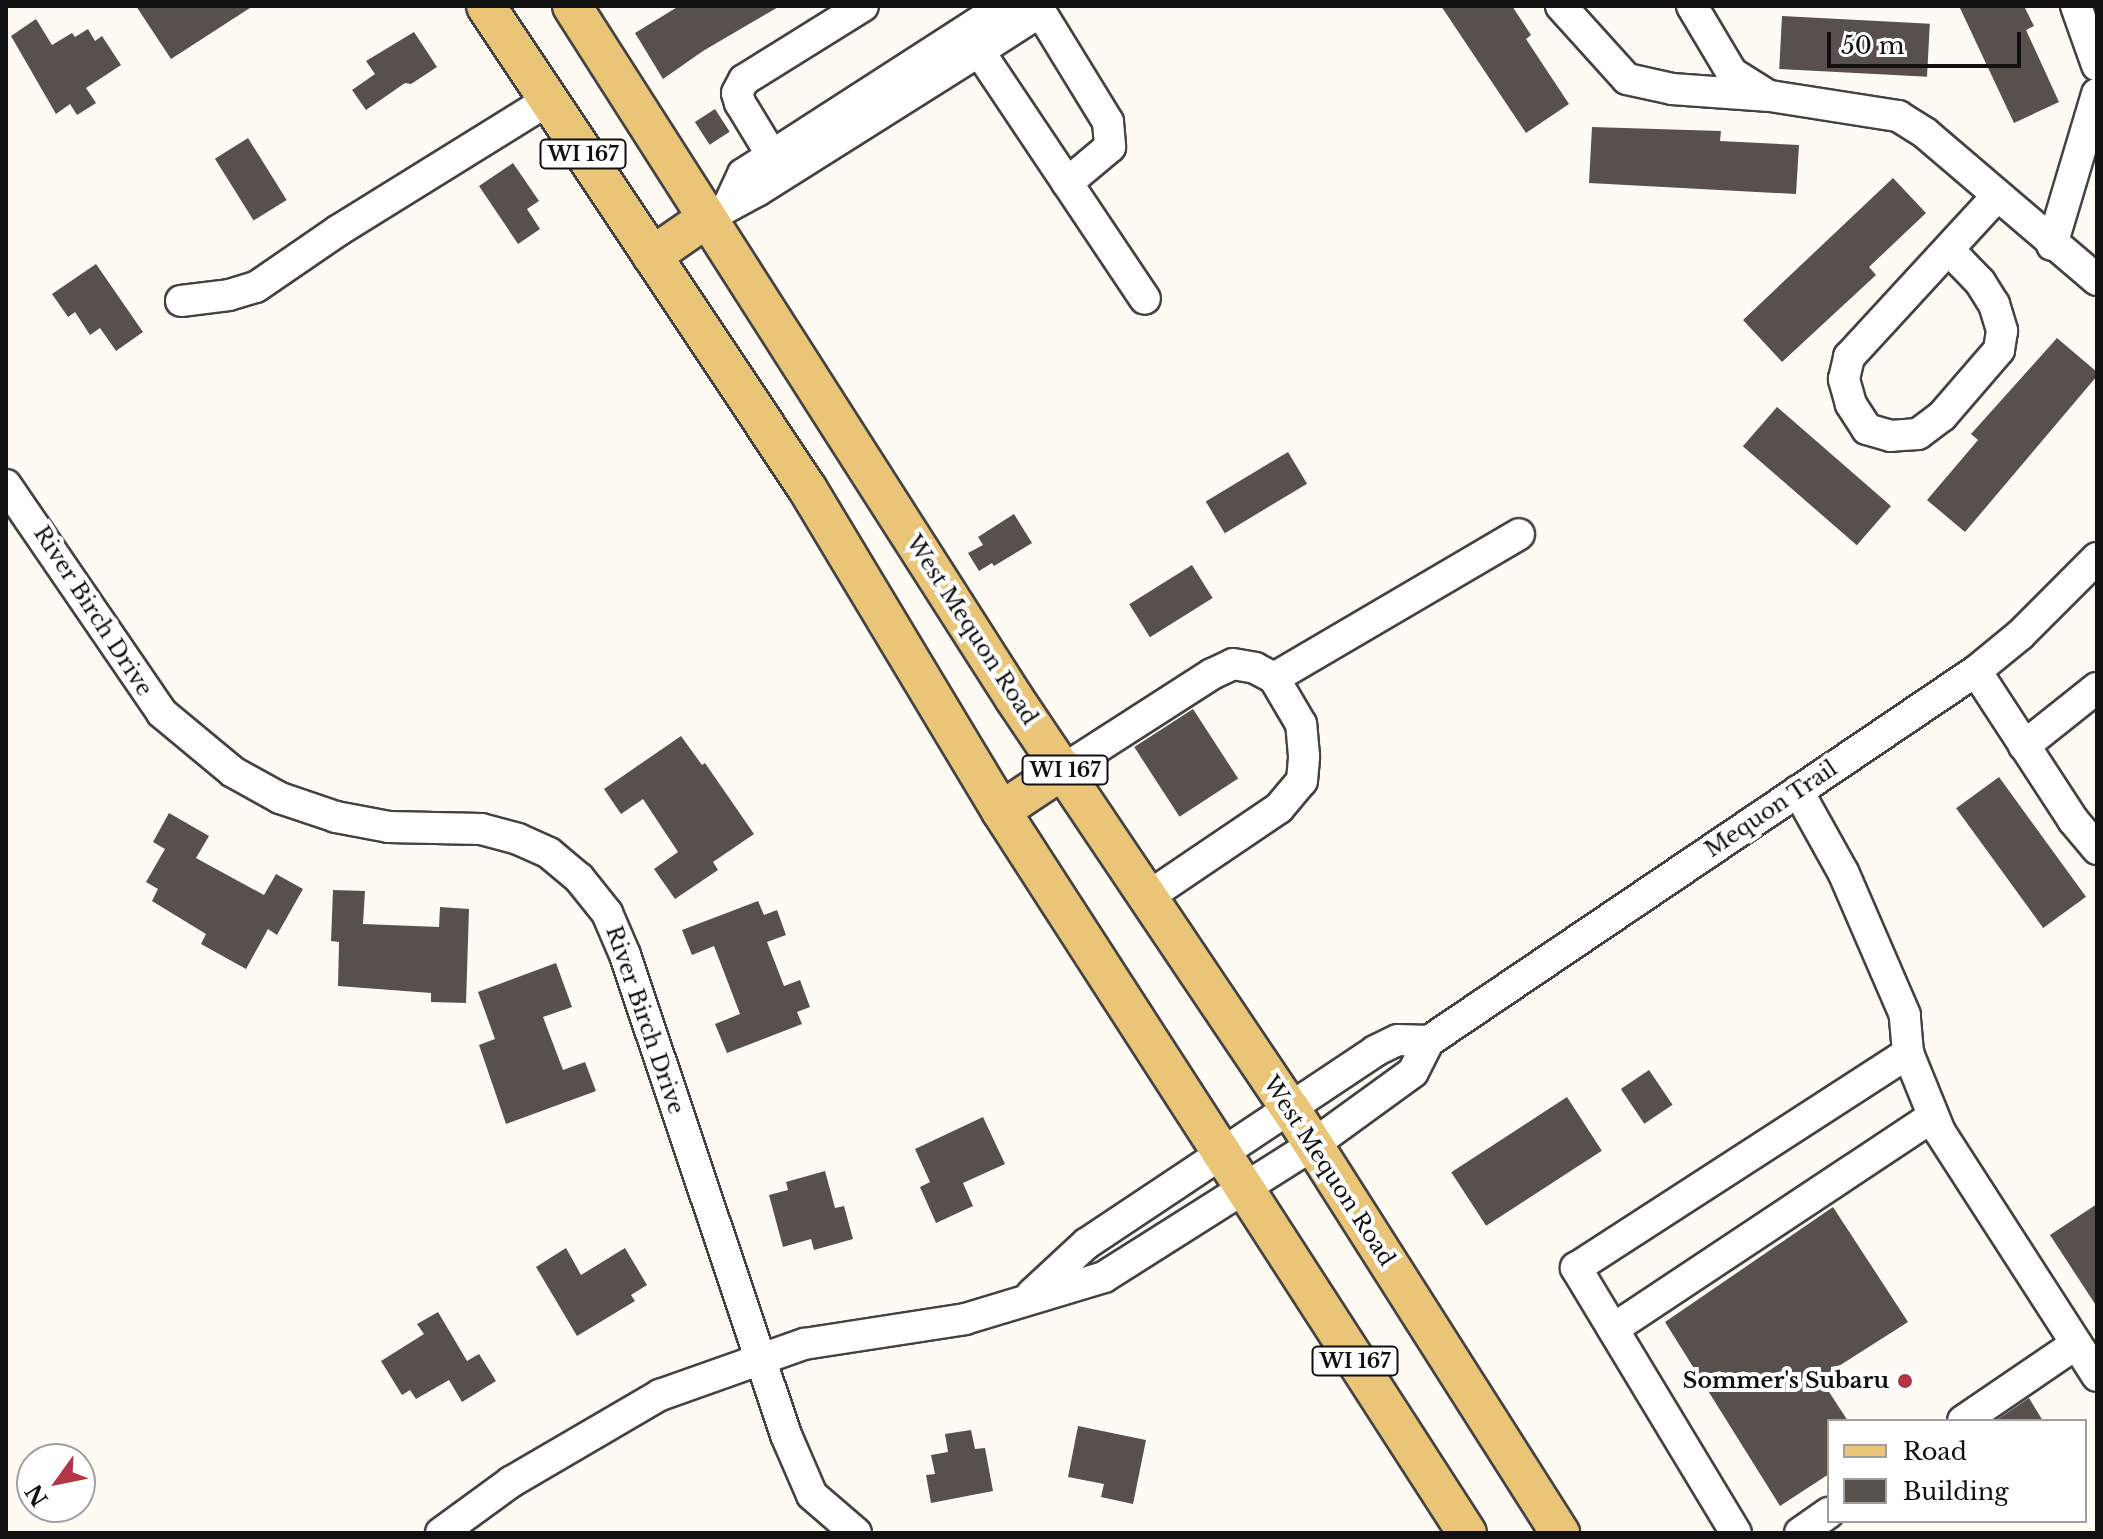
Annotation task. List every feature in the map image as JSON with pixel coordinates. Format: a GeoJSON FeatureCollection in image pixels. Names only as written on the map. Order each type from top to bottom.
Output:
{"type":"FeatureCollection","features":[{"type":"Feature","properties":{"kind":"main road","name":"WI 167"},"geometry":{"type":"LineString","coordinates":[[486,6],[807,488],[1001,811],[1467,1533]]}},
{"type":"Feature","properties":{"kind":"main road","name":"West Mequon Road"},"geometry":{"type":"LineString","coordinates":[[572,6],[718,211],[1014,698],[1314,1144],[1560,1533]]}},
{"type":"Feature","properties":{"kind":"main road"},"geometry":{"type":"LineString","coordinates":[[652,256],[718,211]]}},
{"type":"Feature","properties":{"kind":"main road"},"geometry":{"type":"LineString","coordinates":[[1001,811],[1064,769]]}},
{"type":"Feature","properties":{"kind":"street"},"geometry":{"type":"LineString","coordinates":[[778,165],[737,93],[744,80],[863,6]]}},
{"type":"Feature","properties":{"kind":"street"},"geometry":{"type":"LineString","coordinates":[[718,211],[778,165],[976,32],[1004,6]]}},
{"type":"Feature","properties":{"kind":"street"},"geometry":{"type":"LineString","coordinates":[[976,32],[1032,17],[1035,6]]}},
{"type":"Feature","properties":{"kind":"street"},"geometry":{"type":"LineString","coordinates":[[1035,6],[1108,122],[1110,147],[1067,183]]}},
{"type":"Feature","properties":{"kind":"street"},"geometry":{"type":"LineString","coordinates":[[1561,6],[1627,79],[1672,89],[1770,96],[1898,116],[1925,133],[2052,245],[2097,280]]}},
{"type":"Feature","properties":{"kind":"street"},"geometry":{"type":"LineString","coordinates":[[1692,6],[1732,73],[1770,96]]}},
{"type":"Feature","properties":{"kind":"street"},"geometry":{"type":"LineString","coordinates":[[2076,6],[2097,65]]}},
{"type":"Feature","properties":{"kind":"street"},"geometry":{"type":"LineString","coordinates":[[976,32],[1067,183],[1145,299]]}},
{"type":"Feature","properties":{"kind":"street"},"geometry":{"type":"LineString","coordinates":[[2052,245],[2097,94]]}},
{"type":"Feature","properties":{"kind":"street"},"geometry":{"type":"LineString","coordinates":[[181,301],[229,295],[256,287],[339,230],[547,101]]}},
{"type":"Feature","properties":{"kind":"street"},"geometry":{"type":"LineString","coordinates":[[1949,250],[1980,282],[1994,304],[2002,331],[1999,350],[1942,416],[1918,434],[1891,436],[1867,429],[1851,404],[1844,379],[1849,357],[1997,196]]}},
{"type":"Feature","properties":{"kind":"street","name":"River Birch Drive"},"geometry":{"type":"LineString","coordinates":[[6,485],[27,510],[136,679],[162,713],[233,772],[280,798],[336,817],[389,827],[481,829],[518,839],[549,853],[579,878],[607,913],[625,955],[759,1359],[812,1495],[856,1533]]}},
{"type":"Feature","properties":{"kind":"street"},"geometry":{"type":"LineString","coordinates":[[1274,678],[1519,534]]}},
{"type":"Feature","properties":{"kind":"street","name":"Mequon Trail"},"geometry":{"type":"LineString","coordinates":[[441,1533],[511,1482],[660,1395],[804,1344],[965,1319],[1104,1277],[1314,1144],[1413,1072],[1429,1041],[1976,671],[2020,635],[2097,558]]}},
{"type":"Feature","properties":{"kind":"street"},"geometry":{"type":"LineString","coordinates":[[1064,769],[1233,664],[1255,668],[1274,678],[1301,724],[1304,756],[1302,781],[1279,808],[1149,896]]}},
{"type":"Feature","properties":{"kind":"street"},"geometry":{"type":"LineString","coordinates":[[1976,671],[2073,820],[2097,849]]}},
{"type":"Feature","properties":{"kind":"street"},"geometry":{"type":"LineString","coordinates":[[2024,746],[2097,688]]}},
{"type":"Feature","properties":{"kind":"street"},"geometry":{"type":"LineString","coordinates":[[1798,791],[1843,872],[1905,1015],[1908,1053],[1940,1132],[2097,1376]]}},
{"type":"Feature","properties":{"kind":"street","name":"Mequon Trail"},"geometry":{"type":"LineString","coordinates":[[1025,1299],[1086,1244],[1220,1152],[1398,1040],[1429,1041]]}},
{"type":"Feature","properties":{"kind":"street"},"geometry":{"type":"LineString","coordinates":[[1725,1529],[1576,1268],[1908,1053]]}},
{"type":"Feature","properties":{"kind":"street"},"geometry":{"type":"LineString","coordinates":[[1613,1329],[1933,1116]]}},
{"type":"Feature","properties":{"kind":"street"},"geometry":{"type":"LineString","coordinates":[[1966,1419],[2076,1344]]}},
{"type":"Feature","properties":{"kind":"street"},"geometry":{"type":"LineString","coordinates":[[1800,1533],[1827,1514]]}},
{"type":"Feature","properties":{"kind":"building"},"geometry":{"type":"Polygon","coordinates":[[[136,6],[253,6],[171,59],[136,6]]]}},
{"type":"Feature","properties":{"kind":"building"},"geometry":{"type":"Polygon","coordinates":[[[679,6],[780,6],[703,51],[663,79],[635,33],[679,6]]]}},
{"type":"Feature","properties":{"kind":"building"},"geometry":{"type":"Polygon","coordinates":[[[1441,6],[1512,6],[1531,35],[1526,39],[1569,104],[1526,133],[1441,6]]]}},
{"type":"Feature","properties":{"kind":"building"},"geometry":{"type":"Polygon","coordinates":[[[1959,6],[2024,6],[2034,26],[2026,30],[2059,102],[2014,123],[1959,6]]]}},
{"type":"Feature","properties":{"kind":"building"},"geometry":{"type":"Polygon","coordinates":[[[1782,16],[1930,24],[1927,77],[1779,69],[1782,16]]]}},
{"type":"Feature","properties":{"kind":"building"},"geometry":{"type":"Polygon","coordinates":[[[36,19],[52,45],[72,33],[75,37],[88,29],[95,41],[102,36],[121,65],[86,88],[96,103],[77,115],[70,104],[56,114],[11,36],[36,19]]]}},
{"type":"Feature","properties":{"kind":"building"},"geometry":{"type":"Polygon","coordinates":[[[414,32],[437,67],[411,84],[405,83],[366,110],[352,90],[375,74],[366,61],[414,32]]]}},
{"type":"Feature","properties":{"kind":"building"},"geometry":{"type":"Polygon","coordinates":[[[715,109],[730,132],[710,145],[695,122],[715,109]]]}},
{"type":"Feature","properties":{"kind":"building"},"geometry":{"type":"Polygon","coordinates":[[[1592,127],[1721,131],[1720,141],[1799,145],[1796,194],[1589,183],[1592,127]]]}},
{"type":"Feature","properties":{"kind":"building"},"geometry":{"type":"Polygon","coordinates":[[[248,138],[287,200],[254,221],[215,159],[248,138]]]}},
{"type":"Feature","properties":{"kind":"building"},"geometry":{"type":"Polygon","coordinates":[[[513,163],[539,201],[527,209],[540,229],[518,244],[479,186],[513,163]]]}},
{"type":"Feature","properties":{"kind":"building"},"geometry":{"type":"Polygon","coordinates":[[[1893,178],[1926,213],[1869,267],[1876,275],[1782,362],[1743,320],[1893,178]]]}},
{"type":"Feature","properties":{"kind":"building"},"geometry":{"type":"Polygon","coordinates":[[[96,264],[143,332],[116,351],[100,328],[90,335],[75,312],[68,317],[52,294],[96,264]]]}},
{"type":"Feature","properties":{"kind":"building"},"geometry":{"type":"Polygon","coordinates":[[[2057,338],[2097,372],[2097,376],[1965,532],[1927,500],[1978,440],[1971,434],[2057,338]]]}},
{"type":"Feature","properties":{"kind":"building"},"geometry":{"type":"Polygon","coordinates":[[[1777,407],[1891,506],[1857,545],[1743,446],[1777,407]]]}},
{"type":"Feature","properties":{"kind":"building"},"geometry":{"type":"Polygon","coordinates":[[[1288,452],[1307,484],[1225,533],[1206,501],[1288,452]]]}},
{"type":"Feature","properties":{"kind":"building"},"geometry":{"type":"Polygon","coordinates":[[[1014,514],[1032,543],[994,566],[992,563],[979,571],[968,553],[983,545],[978,537],[1014,514]]]}},
{"type":"Feature","properties":{"kind":"building"},"geometry":{"type":"Polygon","coordinates":[[[1192,565],[1213,598],[1150,637],[1129,604],[1192,565]]]}},
{"type":"Feature","properties":{"kind":"building"},"geometry":{"type":"Polygon","coordinates":[[[1193,709],[1238,779],[1179,817],[1134,747],[1193,709]]]}},
{"type":"Feature","properties":{"kind":"building"},"geometry":{"type":"Polygon","coordinates":[[[681,736],[702,765],[705,763],[754,834],[713,862],[718,870],[675,899],[654,869],[678,852],[643,799],[621,814],[604,789],[681,736]]]}},
{"type":"Feature","properties":{"kind":"building"},"geometry":{"type":"Polygon","coordinates":[[[1999,777],[2086,897],[2043,928],[1956,808],[1999,777]]]}},
{"type":"Feature","properties":{"kind":"building"},"geometry":{"type":"Polygon","coordinates":[[[169,813],[209,836],[196,858],[264,895],[276,874],[303,889],[277,935],[268,929],[246,969],[201,944],[206,934],[152,901],[158,889],[146,882],[165,849],[153,842],[169,813]]]}},
{"type":"Feature","properties":{"kind":"building"},"geometry":{"type":"Polygon","coordinates":[[[333,890],[365,891],[363,924],[439,927],[440,907],[469,909],[466,1003],[431,1002],[431,993],[338,986],[339,942],[331,941],[333,890]]]}},
{"type":"Feature","properties":{"kind":"building"},"geometry":{"type":"Polygon","coordinates":[[[758,901],[764,915],[777,910],[786,935],[767,942],[784,986],[800,980],[810,1007],[797,1012],[802,1024],[727,1053],[715,1024],[740,1014],[714,946],[692,955],[682,930],[758,901]]]}},
{"type":"Feature","properties":{"kind":"building"},"geometry":{"type":"Polygon","coordinates":[[[556,963],[572,1007],[543,1017],[563,1070],[585,1062],[596,1091],[506,1124],[479,1045],[495,1039],[478,992],[556,963]]]}},
{"type":"Feature","properties":{"kind":"building"},"geometry":{"type":"Polygon","coordinates":[[[1649,1070],[1672,1105],[1644,1124],[1621,1089],[1649,1070]]]}},
{"type":"Feature","properties":{"kind":"building"},"geometry":{"type":"Polygon","coordinates":[[[1567,1097],[1602,1151],[1486,1226],[1451,1172],[1567,1097]]]}},
{"type":"Feature","properties":{"kind":"building"},"geometry":{"type":"Polygon","coordinates":[[[983,1117],[1005,1164],[963,1183],[973,1206],[936,1223],[920,1187],[930,1182],[915,1149],[983,1117]]]}},
{"type":"Feature","properties":{"kind":"building"},"geometry":{"type":"Polygon","coordinates":[[[825,1171],[835,1208],[844,1206],[853,1239],[814,1250],[811,1239],[783,1247],[769,1195],[788,1190],[786,1182],[825,1171]]]}},
{"type":"Feature","properties":{"kind":"building"},"geometry":{"type":"Polygon","coordinates":[[[2097,1204],[2097,1307],[2050,1235],[2097,1204]]]}},
{"type":"Feature","properties":{"kind":"building"},"geometry":{"type":"Polygon","coordinates":[[[1833,1207],[1908,1322],[1820,1378],[1847,1419],[1827,1419],[1827,1475],[1780,1506],[1665,1322],[1833,1207]]]}},
{"type":"Feature","properties":{"kind":"building"},"geometry":{"type":"Polygon","coordinates":[[[566,1248],[581,1275],[625,1248],[647,1285],[631,1295],[635,1301],[577,1336],[536,1267],[566,1248]]]}},
{"type":"Feature","properties":{"kind":"building"},"geometry":{"type":"Polygon","coordinates":[[[438,1312],[467,1361],[479,1354],[496,1381],[462,1402],[449,1380],[416,1399],[410,1390],[402,1395],[381,1361],[424,1334],[417,1324],[438,1312]]]}},
{"type":"Feature","properties":{"kind":"building"},"geometry":{"type":"Polygon","coordinates":[[[2029,1398],[2042,1419],[1998,1419],[2029,1398]]]}},
{"type":"Feature","properties":{"kind":"building"},"geometry":{"type":"Polygon","coordinates":[[[1078,1426],[1146,1440],[1133,1504],[1101,1497],[1104,1484],[1068,1477],[1078,1426]]]}},
{"type":"Feature","properties":{"kind":"building"},"geometry":{"type":"Polygon","coordinates":[[[971,1430],[975,1449],[985,1448],[993,1491],[931,1503],[926,1475],[935,1474],[931,1455],[948,1452],[945,1434],[971,1430]]]}},
{"type":"Feature","properties":{"kind":"place","name":"Sommer's Subaru"},"geometry":{"type":"Point","coordinates":[1905,1381]}}]}
